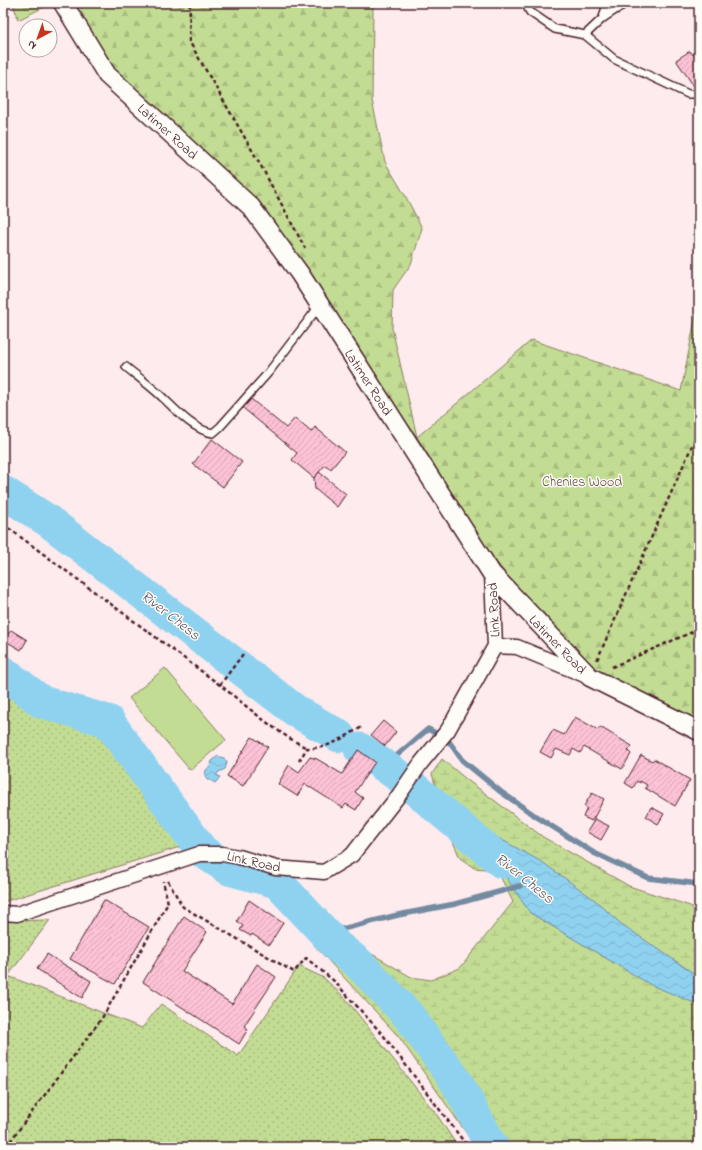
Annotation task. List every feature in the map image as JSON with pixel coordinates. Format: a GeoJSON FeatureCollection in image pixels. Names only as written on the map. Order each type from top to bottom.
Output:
{"type":"FeatureCollection","features":[{"type":"Feature","properties":{"kind":"street","name":"Latimer Road"},"geometry":{"type":"LineString","coordinates":[[63,3],[107,75],[251,207],[300,274],[492,574],[590,677],[699,731]]}},
{"type":"Feature","properties":{"kind":"street","name":"Link Road"},"geometry":{"type":"LineString","coordinates":[[3,913],[17,914],[199,854],[222,854],[239,857],[276,868],[324,872],[352,855],[399,795],[421,763],[448,730],[495,646],[492,574]]}},
{"type":"Feature","properties":{"kind":"street","name":"Link Road"},"geometry":{"type":"LineString","coordinates":[[495,646],[516,647],[590,677]]}},
{"type":"Feature","properties":{"kind":"lane"},"geometry":{"type":"LineString","coordinates":[[524,3],[530,12],[555,29],[585,34],[614,59],[688,94],[699,94]]}},
{"type":"Feature","properties":{"kind":"lane"},"geometry":{"type":"LineString","coordinates":[[603,18],[607,3]]}},
{"type":"Feature","properties":{"kind":"lane"},"geometry":{"type":"LineString","coordinates":[[585,34],[603,18],[626,3]]}},
{"type":"Feature","properties":{"kind":"lane"},"geometry":{"type":"LineString","coordinates":[[126,367],[184,417],[206,432],[213,433],[268,373],[320,305]]}},
{"type":"Feature","properties":{"kind":"path"},"geometry":{"type":"LineString","coordinates":[[190,3],[190,40],[309,255]]}},
{"type":"Feature","properties":{"kind":"path"},"geometry":{"type":"LineString","coordinates":[[590,677],[699,430]]}},
{"type":"Feature","properties":{"kind":"path"},"geometry":{"type":"LineString","coordinates":[[3,524],[296,743],[307,748],[322,748],[362,727]]}},
{"type":"Feature","properties":{"kind":"path"},"geometry":{"type":"LineString","coordinates":[[590,677],[699,630]]}},
{"type":"Feature","properties":{"kind":"path"},"geometry":{"type":"LineString","coordinates":[[220,685],[243,654]]}},
{"type":"Feature","properties":{"kind":"path"},"geometry":{"type":"LineString","coordinates":[[299,761],[307,748]]}},
{"type":"Feature","properties":{"kind":"path"},"geometry":{"type":"LineString","coordinates":[[160,866],[183,907],[294,972],[306,958],[334,981],[383,1035],[468,1147]]}},
{"type":"Feature","properties":{"kind":"path"},"geometry":{"type":"LineString","coordinates":[[6,1147],[102,1018],[168,903],[160,866]]}},
{"type":"Feature","properties":{"kind":"green space"},"geometry":{"type":"Polygon","coordinates":[[[13,3],[52,3],[22,18],[18,18],[18,20],[13,3]]]}},
{"type":"Feature","properties":{"kind":"green space"},"geometry":{"type":"Polygon","coordinates":[[[68,3],[373,3],[372,100],[385,162],[406,197],[422,228],[411,264],[393,290],[392,328],[417,437],[379,386],[286,243],[110,73],[68,3]]]}},
{"type":"Feature","properties":{"kind":"green space","name":"Chenies Wood"},"geometry":{"type":"Polygon","coordinates":[[[699,299],[699,735],[590,677],[489,553],[417,437],[532,340],[681,391],[699,299]]]}},
{"type":"Feature","properties":{"kind":"green space"},"geometry":{"type":"Polygon","coordinates":[[[165,668],[226,740],[190,770],[129,698],[165,668]]]}},
{"type":"Feature","properties":{"kind":"green space"},"geometry":{"type":"Polygon","coordinates":[[[3,672],[42,702],[108,721],[196,842],[3,902],[3,672]]]}},
{"type":"Feature","properties":{"kind":"green space"},"geometry":{"type":"Polygon","coordinates":[[[442,759],[543,837],[629,886],[690,906],[699,911],[699,1147],[476,1147],[399,1037],[314,945],[326,927],[411,977],[431,980],[460,968],[513,902],[497,870],[474,868],[460,858],[451,837],[432,774],[442,759]]]}},
{"type":"Feature","properties":{"kind":"green space"},"geometry":{"type":"Polygon","coordinates":[[[50,920],[8,976],[142,1028],[161,1004],[238,1056],[299,966],[324,978],[346,999],[437,1115],[458,1147],[3,1147],[3,921],[50,920]]]}},
{"type":"Feature","properties":{"kind":"water"},"geometry":{"type":"Polygon","coordinates":[[[218,756],[224,758],[227,763],[225,769],[217,773],[220,777],[215,783],[207,780],[205,776],[206,770],[210,767],[212,761],[218,756]]]}},
{"type":"Feature","properties":{"kind":"water"},"geometry":{"type":"Polygon","coordinates":[[[471,822],[480,825],[493,835],[542,862],[595,900],[620,923],[699,977],[699,1005],[651,985],[530,913],[497,864],[465,842],[471,822]]]}},
{"type":"Feature","properties":{"kind":"building"},"geometry":{"type":"Polygon","coordinates":[[[690,51],[693,55],[699,51],[699,85],[695,88],[676,60],[690,51]]]}},
{"type":"Feature","properties":{"kind":"building"},"geometry":{"type":"Polygon","coordinates":[[[251,399],[286,428],[295,418],[311,432],[315,427],[345,452],[331,469],[325,465],[314,478],[292,460],[297,453],[243,408],[251,399]]]}},
{"type":"Feature","properties":{"kind":"building"},"geometry":{"type":"Polygon","coordinates":[[[212,439],[242,462],[223,487],[193,464],[212,439]]]}},
{"type":"Feature","properties":{"kind":"building"},"geometry":{"type":"Polygon","coordinates":[[[319,472],[346,494],[337,507],[315,489],[314,478],[319,472]]]}},
{"type":"Feature","properties":{"kind":"building"},"geometry":{"type":"Polygon","coordinates":[[[11,630],[27,640],[21,650],[4,640],[11,630]]]}},
{"type":"Feature","properties":{"kind":"building"},"geometry":{"type":"Polygon","coordinates":[[[575,717],[598,730],[600,727],[632,746],[628,751],[631,754],[622,769],[584,747],[580,753],[573,749],[570,755],[556,749],[551,758],[540,752],[553,730],[564,735],[575,717]]]}},
{"type":"Feature","properties":{"kind":"building"},"geometry":{"type":"Polygon","coordinates":[[[383,721],[396,732],[385,746],[371,735],[383,721]]]}},
{"type":"Feature","properties":{"kind":"building"},"geometry":{"type":"Polygon","coordinates":[[[252,737],[268,747],[243,786],[227,776],[252,737]]]}},
{"type":"Feature","properties":{"kind":"building"},"geometry":{"type":"Polygon","coordinates":[[[358,750],[375,762],[355,792],[363,798],[356,810],[346,804],[343,808],[305,784],[297,796],[278,784],[289,765],[299,772],[310,757],[317,759],[342,774],[358,750]]]}},
{"type":"Feature","properties":{"kind":"building"},"geometry":{"type":"Polygon","coordinates":[[[641,755],[652,761],[654,759],[690,780],[675,806],[645,788],[647,785],[640,781],[640,783],[637,781],[633,788],[625,783],[641,755]]]}},
{"type":"Feature","properties":{"kind":"building"},"geometry":{"type":"Polygon","coordinates":[[[592,793],[604,799],[592,821],[583,817],[587,808],[584,806],[592,793]]]}},
{"type":"Feature","properties":{"kind":"building"},"geometry":{"type":"Polygon","coordinates":[[[651,807],[664,814],[658,824],[646,817],[651,807]]]}},
{"type":"Feature","properties":{"kind":"building"},"geometry":{"type":"Polygon","coordinates":[[[595,819],[609,826],[601,840],[587,832],[595,819]]]}},
{"type":"Feature","properties":{"kind":"building"},"geometry":{"type":"Polygon","coordinates":[[[104,900],[149,927],[115,984],[70,959],[104,900]]]}},
{"type":"Feature","properties":{"kind":"building"},"geometry":{"type":"Polygon","coordinates":[[[249,900],[283,923],[269,945],[252,934],[251,936],[240,930],[243,926],[237,921],[249,900]]]}},
{"type":"Feature","properties":{"kind":"building"},"geometry":{"type":"Polygon","coordinates":[[[184,916],[207,932],[182,971],[232,1004],[257,964],[276,977],[244,1026],[248,1029],[239,1044],[143,982],[184,916]]]}},
{"type":"Feature","properties":{"kind":"building"},"geometry":{"type":"Polygon","coordinates":[[[47,954],[91,981],[82,998],[37,969],[47,954]]]}},
{"type":"Feature","properties":{"kind":"waterway","name":"River Chess"},"geometry":{"type":"LineString","coordinates":[[3,492],[47,520],[296,711],[339,736]]}},
{"type":"Feature","properties":{"kind":"waterway"},"geometry":{"type":"LineString","coordinates":[[3,672],[42,702],[108,721],[202,851],[229,869],[277,882],[338,947],[358,963],[408,1015],[456,1081],[492,1147]]}},
{"type":"Feature","properties":{"kind":"waterway"},"geometry":{"type":"LineString","coordinates":[[356,746],[369,742],[381,752],[395,757],[428,729],[448,740],[462,760],[501,792],[594,853],[648,878],[699,884]]}},
{"type":"Feature","properties":{"kind":"waterway","name":"River Chess"},"geometry":{"type":"LineString","coordinates":[[360,749],[403,779],[502,862]]}},
{"type":"Feature","properties":{"kind":"waterway"},"geometry":{"type":"LineString","coordinates":[[338,947],[338,930],[398,915],[455,904],[520,886]]}}]}
